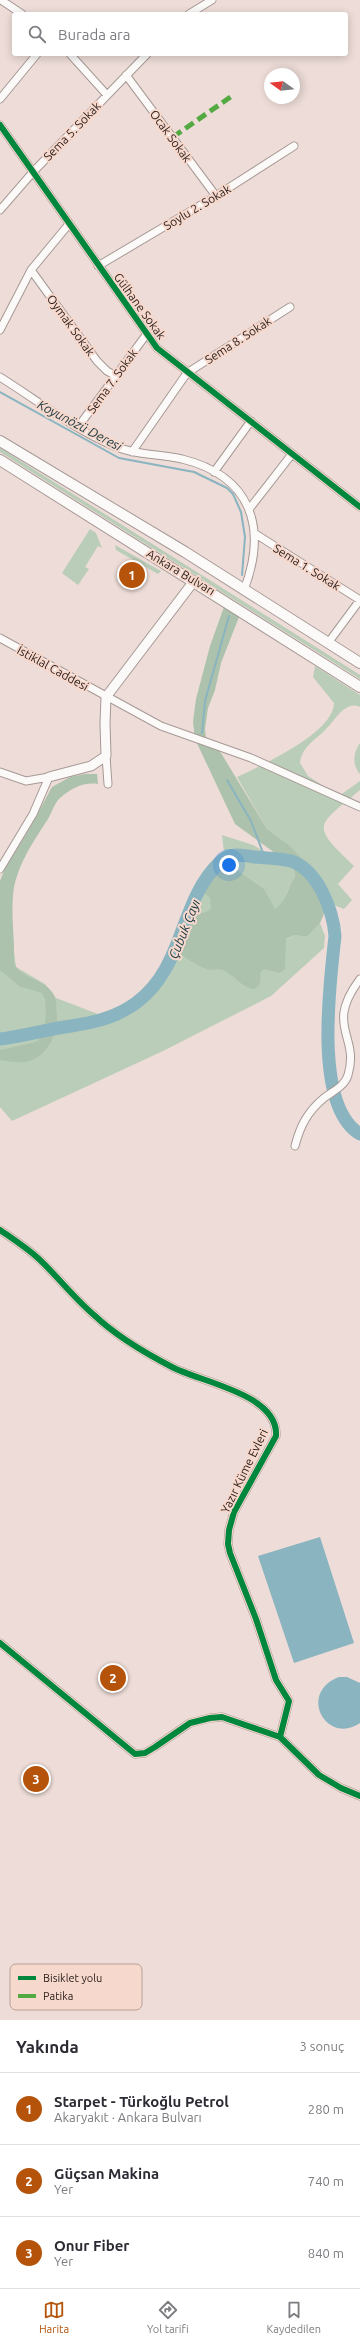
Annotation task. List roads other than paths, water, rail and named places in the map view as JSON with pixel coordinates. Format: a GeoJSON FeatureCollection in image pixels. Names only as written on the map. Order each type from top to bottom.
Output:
{"type":"FeatureCollection","features":[{"type":"Feature","properties":{"kind":"main road","name":"Ankara Bulvarı"},"geometry":{"type":"LineString","coordinates":[[0,441],[244,590],[360,663]]}},
{"type":"Feature","properties":{"kind":"main road","name":"Ankara Bulvarı"},"geometry":{"type":"LineString","coordinates":[[1,461],[194,581],[360,687]]}},
{"type":"Feature","properties":{"kind":"street"},"geometry":{"type":"LineString","coordinates":[[1,0],[19,12]]}},
{"type":"Feature","properties":{"kind":"street"},"geometry":{"type":"LineString","coordinates":[[192,12],[212,0]]}},
{"type":"Feature","properties":{"kind":"street"},"geometry":{"type":"LineString","coordinates":[[0,99],[35,56]]}},
{"type":"Feature","properties":{"kind":"street"},"geometry":{"type":"LineString","coordinates":[[72,56],[107,95]]}},
{"type":"Feature","properties":{"kind":"street","name":"Sema 5. Sokak"},"geometry":{"type":"LineString","coordinates":[[0,210],[33,172],[145,56]]}},
{"type":"Feature","properties":{"kind":"street","name":"Ocak Sokak"},"geometry":{"type":"LineString","coordinates":[[126,75],[216,196]]}},
{"type":"Feature","properties":{"kind":"street","name":"Gülhane Sokak"},"geometry":{"type":"LineString","coordinates":[[0,125],[146,335],[157,348],[360,507]]}},
{"type":"Feature","properties":{"kind":"street","name":"Soylu 2. Sokak"},"geometry":{"type":"LineString","coordinates":[[98,266],[216,196],[294,146]]}},
{"type":"Feature","properties":{"kind":"street"},"geometry":{"type":"LineString","coordinates":[[0,330],[31,270],[69,224]]}},
{"type":"Feature","properties":{"kind":"street","name":"Oymak Sokak"},"geometry":{"type":"LineString","coordinates":[[31,270],[97,361],[107,371],[116,376]]}},
{"type":"Feature","properties":{"kind":"street","name":"Sema 8. Sokak"},"geometry":{"type":"LineString","coordinates":[[132,452],[187,373],[290,307]]}},
{"type":"Feature","properties":{"kind":"street","name":"Sema 7. Sokak"},"geometry":{"type":"LineString","coordinates":[[78,427],[146,335]]}},
{"type":"Feature","properties":{"kind":"street","name":"Sema 1. Sokak"},"geometry":{"type":"LineString","coordinates":[[0,377],[78,427],[103,441],[132,452],[184,460],[214,472],[233,485],[250,508],[254,533],[252,561],[244,590]]}},
{"type":"Feature","properties":{"kind":"street"},"geometry":{"type":"LineString","coordinates":[[214,472],[251,421]]}},
{"type":"Feature","properties":{"kind":"street"},"geometry":{"type":"LineString","coordinates":[[250,508],[292,454]]}},
{"type":"Feature","properties":{"kind":"street","name":"Sema 1. Sokak"},"geometry":{"type":"LineString","coordinates":[[254,533],[360,600]]}},
{"type":"Feature","properties":{"kind":"street"},"geometry":{"type":"LineString","coordinates":[[108,784],[105,723],[106,698],[194,581]]}},
{"type":"Feature","properties":{"kind":"street"},"geometry":{"type":"LineString","coordinates":[[328,643],[360,600]]}},
{"type":"Feature","properties":{"kind":"street","name":"İstiklal Caddesi"},"geometry":{"type":"LineString","coordinates":[[0,638],[106,698],[161,726],[250,758],[360,807]]}},
{"type":"Feature","properties":{"kind":"street"},"geometry":{"type":"LineString","coordinates":[[0,772],[26,781],[49,777],[91,766],[106,756]]}},
{"type":"Feature","properties":{"kind":"street"},"geometry":{"type":"LineString","coordinates":[[0,869],[33,814],[49,777]]}},
{"type":"Feature","properties":{"kind":"street"},"geometry":{"type":"LineString","coordinates":[[295,1146],[302,1122],[324,1098],[346,1080],[350,1064],[342,1021],[343,1009],[351,991],[360,979]]}},
{"type":"Feature","properties":{"kind":"street","name":"Yazır Küme Evleri"},"geometry":{"type":"LineString","coordinates":[[0,1230],[38,1258],[93,1315],[110,1329],[172,1367],[215,1383],[250,1400],[267,1411],[275,1422],[276,1436],[234,1512],[231,1520],[228,1544],[236,1570],[256,1618],[276,1680],[289,1701],[280,1737]]}},
{"type":"Feature","properties":{"kind":"street"},"geometry":{"type":"LineString","coordinates":[[0,1642],[135,1754],[145,1753],[190,1723],[210,1718],[222,1717],[280,1737],[319,1775],[341,1788],[360,1796]]}},
{"type":"Feature","properties":{"kind":"water"},"geometry":{"type":"Polygon","coordinates":[[[320,1537],[354,1643],[294,1663],[258,1556],[320,1537]]]}},
{"type":"Feature","properties":{"kind":"water"},"geometry":{"type":"Polygon","coordinates":[[[339,1677],[347,1677],[360,1683],[360,1723],[348,1728],[337,1728],[328,1723],[321,1715],[318,1705],[320,1694],[326,1685],[339,1677]]]}},
{"type":"Feature","properties":{"kind":"waterway","name":"Koyunözü Deresi"},"geometry":{"type":"LineString","coordinates":[[0,392],[119,458],[194,472],[227,488],[233,494],[241,512],[245,537],[242,575]]}},
{"type":"Feature","properties":{"kind":"waterway","name":"Koyunözü Deresi"},"geometry":{"type":"LineString","coordinates":[[202,733],[205,701],[229,616]]}},
{"type":"Feature","properties":{"kind":"waterway","name":"Koyunözü Deresi"},"geometry":{"type":"LineString","coordinates":[[227,780],[251,821],[265,858]]}},
{"type":"Feature","properties":{"kind":"waterway","name":"Çubuk Çayı"},"geometry":{"type":"LineString","coordinates":[[0,1039],[97,1021],[113,1016],[128,1008],[136,1003],[152,988],[164,971],[173,953],[196,896],[206,878],[220,862],[232,855],[291,861],[301,866],[316,882],[327,903],[334,926],[335,936],[328,1012],[330,1071],[336,1098],[345,1119],[360,1134]]}},
{"type":"Feature","properties":{"kind":"place","name":"Starpet - Türkoğlu Petrol"},"geometry":{"type":"Point","coordinates":[132,575]}},
{"type":"Feature","properties":{"kind":"place","name":"Güçsan Makina"},"geometry":{"type":"Point","coordinates":[113,1678]}},
{"type":"Feature","properties":{"kind":"place","name":"Onur Fiber"},"geometry":{"type":"Point","coordinates":[36,1779]}}]}
